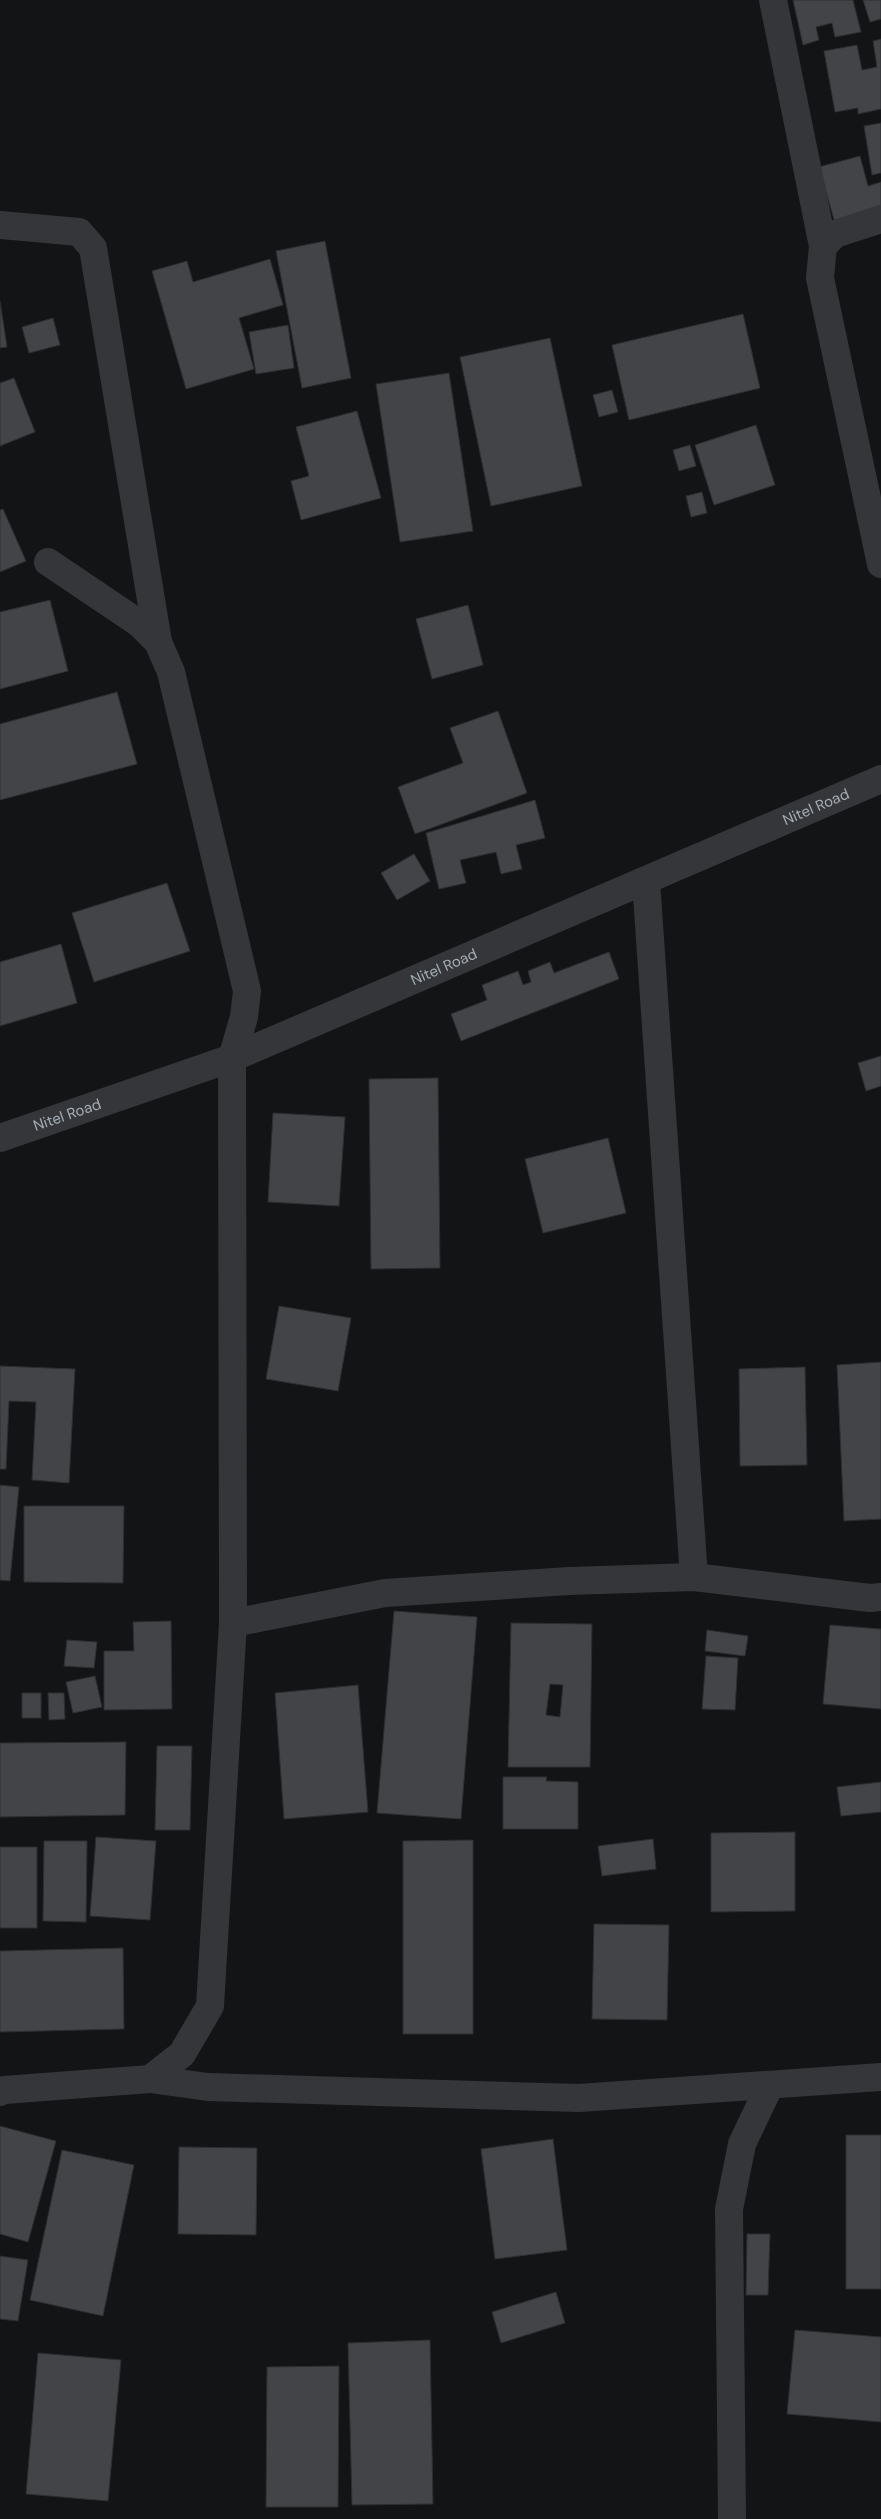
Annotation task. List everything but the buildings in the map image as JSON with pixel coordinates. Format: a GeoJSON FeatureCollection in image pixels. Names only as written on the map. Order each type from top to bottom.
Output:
{"type":"FeatureCollection","features":[{"type":"Feature","properties":{"kind":"street"},"geometry":{"type":"LineString","coordinates":[[773,0],[823,246],[820,278],[881,564]]}},
{"type":"Feature","properties":{"kind":"street"},"geometry":{"type":"LineString","coordinates":[[823,246],[835,234],[881,219]]}},
{"type":"Feature","properties":{"kind":"street"},"geometry":{"type":"LineString","coordinates":[[0,225],[79,232],[93,248],[158,642],[171,672],[247,992],[244,1017],[232,1058],[233,1623],[210,2006],[182,2054],[150,2079]]}},
{"type":"Feature","properties":{"kind":"street"},"geometry":{"type":"LineString","coordinates":[[48,562],[140,624],[158,642]]}},
{"type":"Feature","properties":{"kind":"street","name":"Nitel Road"},"geometry":{"type":"LineString","coordinates":[[0,1138],[232,1058],[881,779]]}},
{"type":"Feature","properties":{"kind":"street"},"geometry":{"type":"LineString","coordinates":[[646,881],[694,1577]]}},
{"type":"Feature","properties":{"kind":"street"},"geometry":{"type":"LineString","coordinates":[[233,1623],[385,1593],[569,1581],[694,1577],[870,1598],[881,1597]]}},
{"type":"Feature","properties":{"kind":"street"},"geometry":{"type":"LineString","coordinates":[[0,2092],[150,2079],[208,2087],[579,2098],[881,2077]]}},
{"type":"Feature","properties":{"kind":"street"},"geometry":{"type":"LineString","coordinates":[[732,2519],[729,2210],[742,2144],[770,2085]]}}]}
